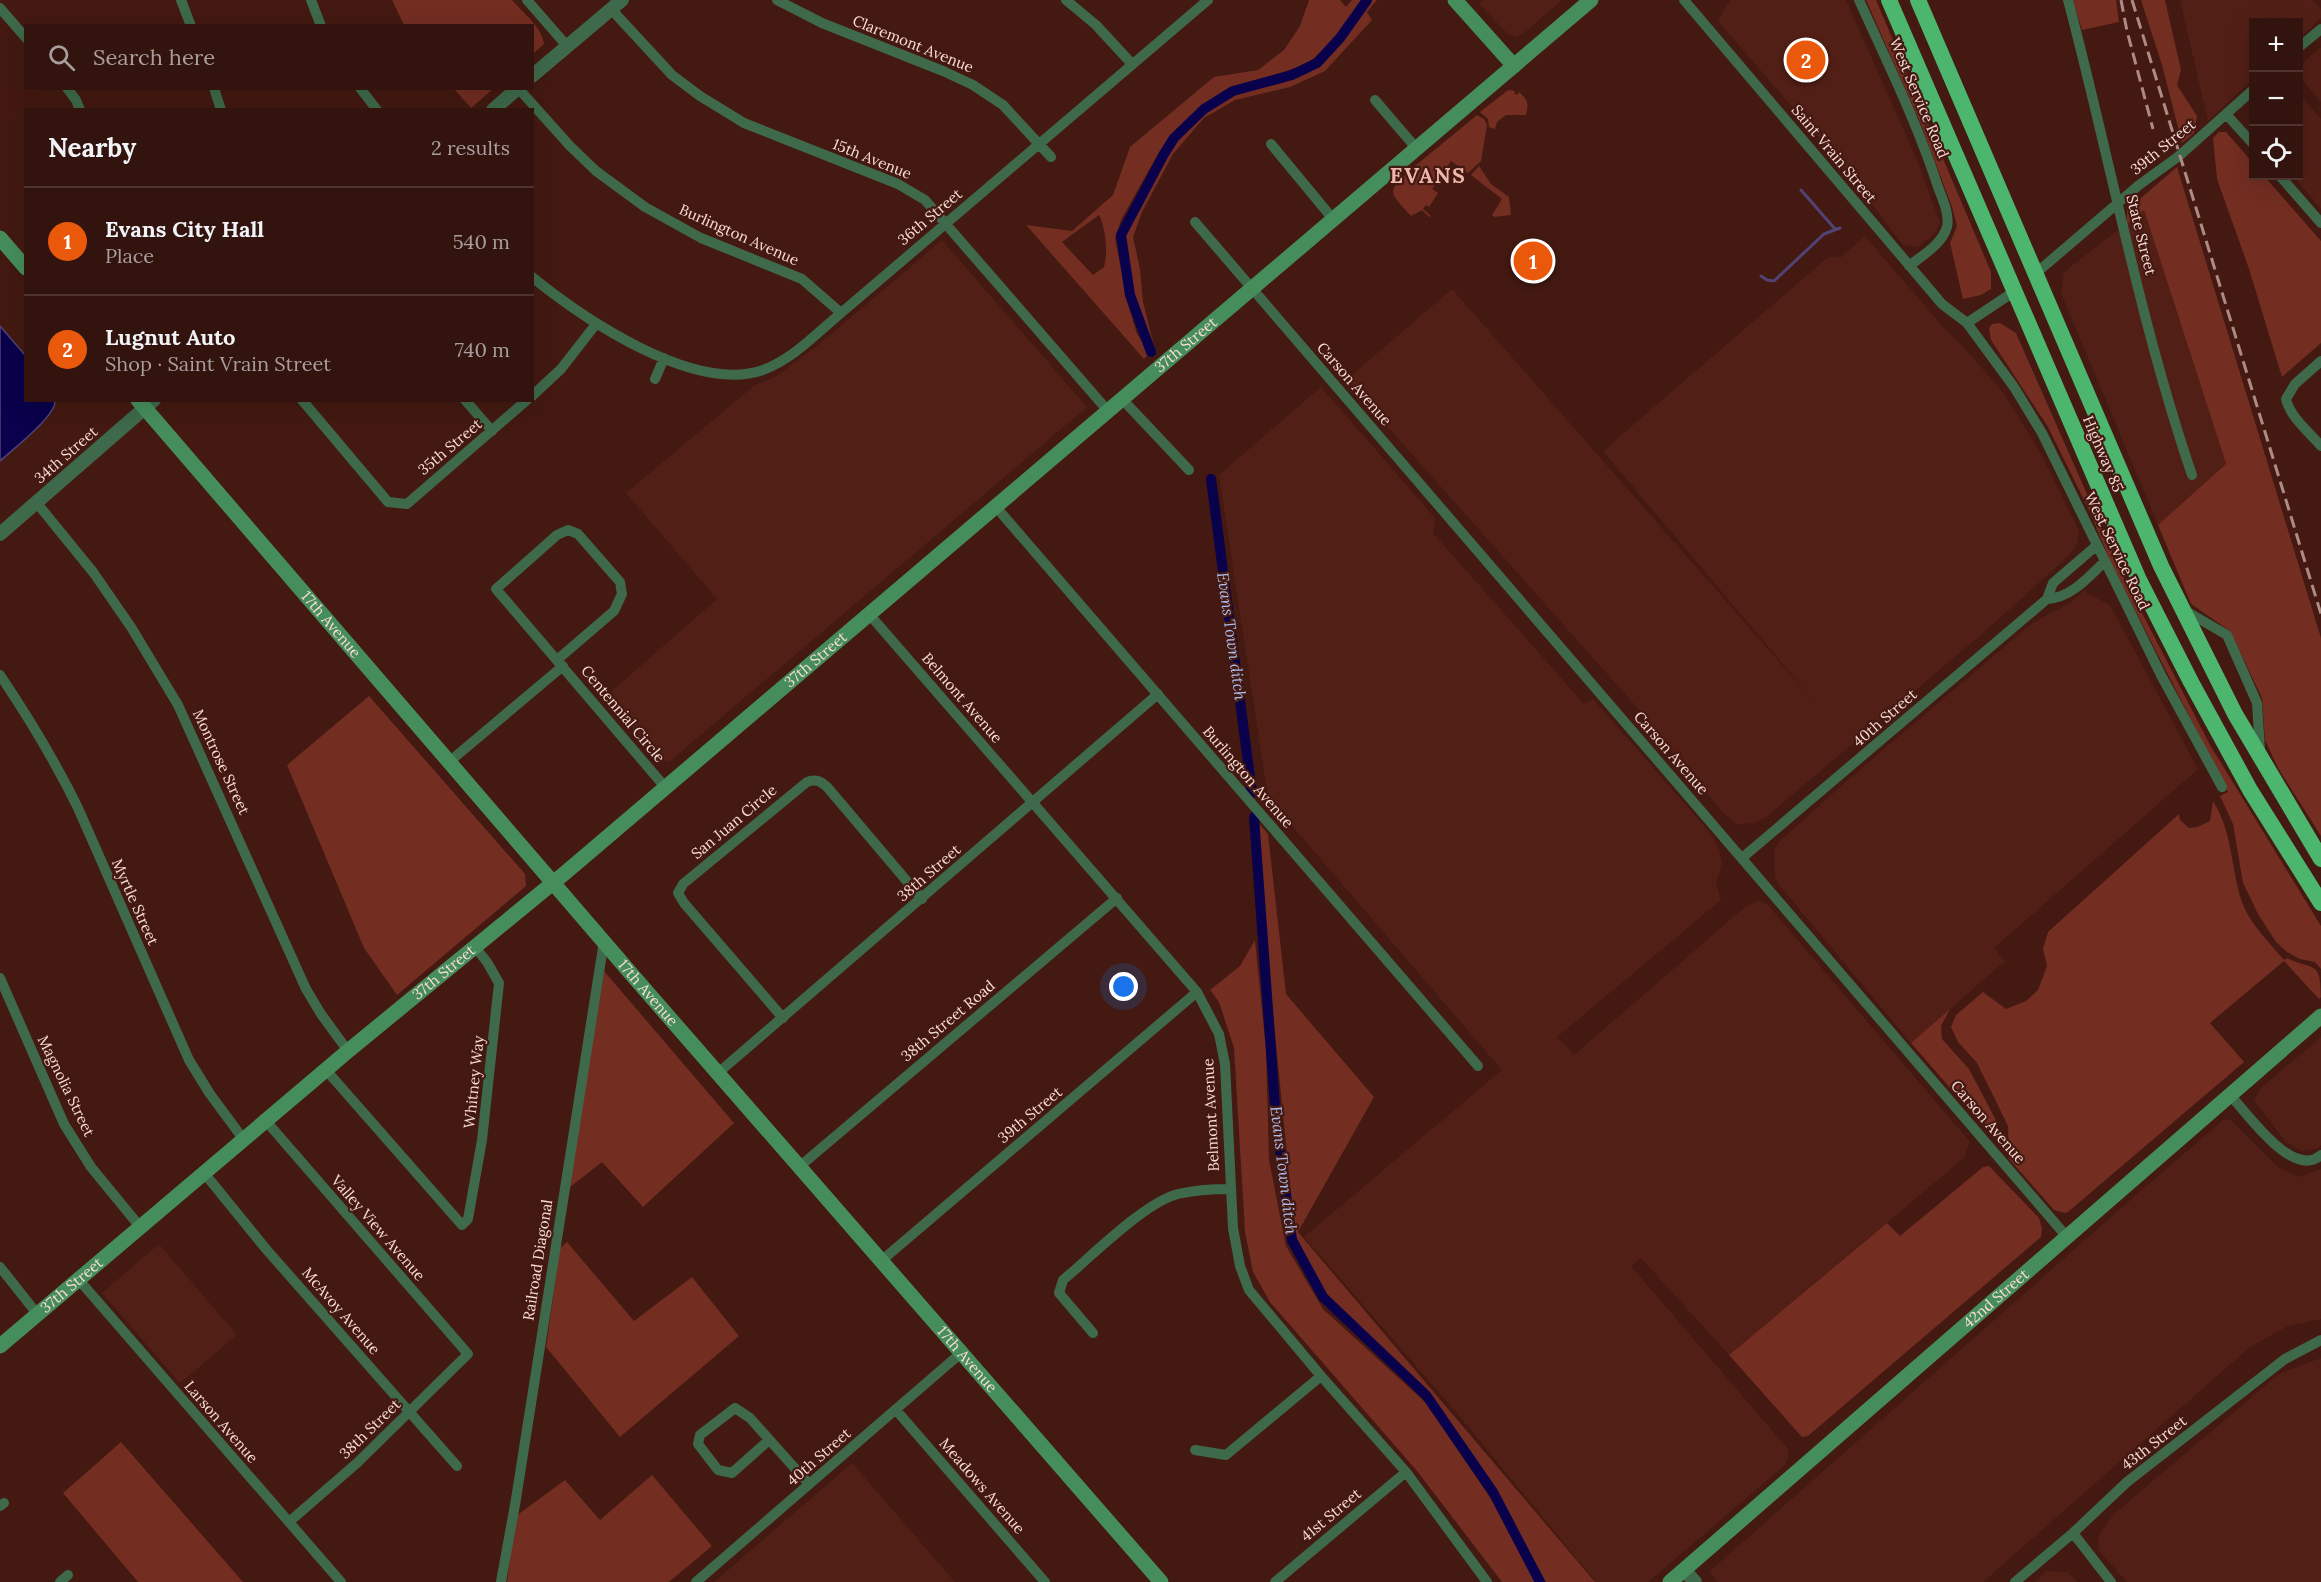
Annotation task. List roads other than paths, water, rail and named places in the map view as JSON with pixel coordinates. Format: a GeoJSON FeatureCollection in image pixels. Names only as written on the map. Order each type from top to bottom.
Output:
{"type":"FeatureCollection","features":[{"type":"Feature","properties":{"kind":"highway","name":"Highway 85"},"geometry":{"type":"LineString","coordinates":[[1889,0],[2118,536],[2165,633],[2250,790],[2321,903]]}},
{"type":"Feature","properties":{"kind":"highway","name":"Highway 85"},"geometry":{"type":"LineString","coordinates":[[1918,0],[2141,521],[2182,608],[2261,759],[2321,859]]}},
{"type":"Feature","properties":{"kind":"main road"},"geometry":{"type":"LineString","coordinates":[[1455,0],[1514,66]]}},
{"type":"Feature","properties":{"kind":"main road","name":"37th Street"},"geometry":{"type":"LineString","coordinates":[[0,1346],[326,1070],[553,883],[1591,0]]}},
{"type":"Feature","properties":{"kind":"main road"},"geometry":{"type":"LineString","coordinates":[[0,238],[24,266]]}},
{"type":"Feature","properties":{"kind":"main road","name":"17th Avenue"},"geometry":{"type":"LineString","coordinates":[[145,403],[553,883],[1161,1582]]}},
{"type":"Feature","properties":{"kind":"main road","name":"42nd Street"},"geometry":{"type":"LineString","coordinates":[[1670,1582],[2321,1016]]}},
{"type":"Feature","properties":{"kind":"street"},"geometry":{"type":"LineString","coordinates":[[181,0],[189,24]]}},
{"type":"Feature","properties":{"kind":"street"},"geometry":{"type":"LineString","coordinates":[[311,0],[320,24]]}},
{"type":"Feature","properties":{"kind":"street"},"geometry":{"type":"LineString","coordinates":[[527,0],[567,46]]}},
{"type":"Feature","properties":{"kind":"street"},"geometry":{"type":"LineString","coordinates":[[534,74],[622,0]]}},
{"type":"Feature","properties":{"kind":"street","name":"Claremont Avenue"},"geometry":{"type":"LineString","coordinates":[[777,0],[822,23],[973,85],[1003,105],[1052,157]]}},
{"type":"Feature","properties":{"kind":"street"},"geometry":{"type":"LineString","coordinates":[[1066,0],[1096,25],[1132,64]]}},
{"type":"Feature","properties":{"kind":"street","name":"36th Street"},"geometry":{"type":"LineString","coordinates":[[664,358],[721,375],[761,371],[784,360],[1208,0]]}},
{"type":"Feature","properties":{"kind":"street","name":"Saint Vrain Street"},"geometry":{"type":"LineString","coordinates":[[1684,0],[1942,304],[1967,323]]}},
{"type":"Feature","properties":{"kind":"street","name":"West Service Road"},"geometry":{"type":"LineString","coordinates":[[1859,0],[1906,100],[1946,208],[1947,226],[1938,243],[1909,266]]}},
{"type":"Feature","properties":{"kind":"street","name":"State Street"},"geometry":{"type":"LineString","coordinates":[[2068,0],[2162,382],[2192,475]]}},
{"type":"Feature","properties":{"kind":"street"},"geometry":{"type":"LineString","coordinates":[[0,8],[24,36]]}},
{"type":"Feature","properties":{"kind":"street","name":"15th Avenue"},"geometry":{"type":"LineString","coordinates":[[611,9],[672,75],[700,96],[744,123],[918,194],[946,223],[1108,411]]}},
{"type":"Feature","properties":{"kind":"street"},"geometry":{"type":"LineString","coordinates":[[2303,44],[2321,29]]}},
{"type":"Feature","properties":{"kind":"street"},"geometry":{"type":"LineString","coordinates":[[68,90],[79,108]]}},
{"type":"Feature","properties":{"kind":"street"},"geometry":{"type":"LineString","coordinates":[[215,90],[220,108]]}},
{"type":"Feature","properties":{"kind":"street"},"geometry":{"type":"LineString","coordinates":[[362,90],[375,108]]}},
{"type":"Feature","properties":{"kind":"street"},"geometry":{"type":"LineString","coordinates":[[495,108],[516,90]]}},
{"type":"Feature","properties":{"kind":"street","name":"Burlington Avenue"},"geometry":{"type":"LineString","coordinates":[[520,90],[570,146],[596,171],[645,207],[701,238],[802,279],[841,313]]}},
{"type":"Feature","properties":{"kind":"street","name":"39th Street"},"geometry":{"type":"LineString","coordinates":[[2035,274],[2117,203],[2179,156],[2249,93]]}},
{"type":"Feature","properties":{"kind":"street"},"geometry":{"type":"LineString","coordinates":[[1375,99],[1416,148]]}},
{"type":"Feature","properties":{"kind":"street"},"geometry":{"type":"LineString","coordinates":[[2226,114],[2249,140]]}},
{"type":"Feature","properties":{"kind":"street"},"geometry":{"type":"LineString","coordinates":[[1271,144],[1334,219]]}},
{"type":"Feature","properties":{"kind":"street"},"geometry":{"type":"LineString","coordinates":[[2283,180],[2321,223]]}},
{"type":"Feature","properties":{"kind":"street","name":"Carson Avenue"},"geometry":{"type":"LineString","coordinates":[[1195,222],[2067,1237]]}},
{"type":"Feature","properties":{"kind":"street"},"geometry":{"type":"LineString","coordinates":[[534,278],[596,324],[664,358],[654,379]]}},
{"type":"Feature","properties":{"kind":"street"},"geometry":{"type":"LineString","coordinates":[[1967,323],[2015,291]]}},
{"type":"Feature","properties":{"kind":"street","name":"West Service Road"},"geometry":{"type":"LineString","coordinates":[[1967,323],[2014,387],[2042,433],[2104,562],[2222,787]]}},
{"type":"Feature","properties":{"kind":"street"},"geometry":{"type":"LineString","coordinates":[[534,394],[561,369],[596,324]]}},
{"type":"Feature","properties":{"kind":"street"},"geometry":{"type":"LineString","coordinates":[[2321,361],[2293,388],[2286,399],[2288,405],[2321,446]]}},
{"type":"Feature","properties":{"kind":"street"},"geometry":{"type":"LineString","coordinates":[[1122,399],[1189,471]]}},
{"type":"Feature","properties":{"kind":"street","name":"35th Street"},"geometry":{"type":"LineString","coordinates":[[304,402],[388,502],[407,504],[525,402]]}},
{"type":"Feature","properties":{"kind":"street"},"geometry":{"type":"LineString","coordinates":[[467,402],[492,431]]}},
{"type":"Feature","properties":{"kind":"street","name":"34th Street"},"geometry":{"type":"LineString","coordinates":[[0,534],[145,403]]}},
{"type":"Feature","properties":{"kind":"street","name":"Montrose Street"},"geometry":{"type":"LineString","coordinates":[[36,502],[93,572],[162,676],[196,742],[306,989],[348,1052]]}},
{"type":"Feature","properties":{"kind":"street","name":"Burlington Avenue"},"geometry":{"type":"LineString","coordinates":[[996,507],[1478,1066]]}},
{"type":"Feature","properties":{"kind":"street","name":"Centennial Circle"},"geometry":{"type":"LineString","coordinates":[[560,663],[614,611],[622,594],[620,582],[578,534],[568,530],[557,535],[496,589],[665,787]]}},
{"type":"Feature","properties":{"kind":"street","name":"40th Street"},"geometry":{"type":"LineString","coordinates":[[1742,858],[2047,599],[2057,579],[2096,546]]}},
{"type":"Feature","properties":{"kind":"street","name":"40th Street"},"geometry":{"type":"LineString","coordinates":[[2047,599],[2060,598],[2081,584],[2104,562]]}},
{"type":"Feature","properties":{"kind":"street"},"geometry":{"type":"LineString","coordinates":[[2182,608],[2226,635],[2257,703],[2261,759]]}},
{"type":"Feature","properties":{"kind":"street","name":"Belmont Avenue"},"geometry":{"type":"LineString","coordinates":[[870,614],[1197,992],[1213,1018],[1225,1064],[1229,1189],[1233,1228],[1239,1266],[1249,1290],[1406,1472],[1481,1580]]}},
{"type":"Feature","properties":{"kind":"street"},"geometry":{"type":"LineString","coordinates":[[449,762],[560,663]]}},
{"type":"Feature","properties":{"kind":"street","name":"Myrtle Street"},"geometry":{"type":"LineString","coordinates":[[0,675],[60,770],[189,1060],[210,1094],[244,1140]]}},
{"type":"Feature","properties":{"kind":"street","name":"38th Street"},"geometry":{"type":"LineString","coordinates":[[718,1073],[1158,694]]}},
{"type":"Feature","properties":{"kind":"street","name":"San Juan Circle"},"geometry":{"type":"LineString","coordinates":[[783,1018],[684,903],[678,893],[683,884],[800,787],[813,779],[828,788],[922,899]]}},
{"type":"Feature","properties":{"kind":"street","name":"38th Street Road"},"geometry":{"type":"LineString","coordinates":[[799,1167],[1117,898]]}},
{"type":"Feature","properties":{"kind":"street","name":"Railroad Diagonal"},"geometry":{"type":"LineString","coordinates":[[501,1582],[604,941]]}},
{"type":"Feature","properties":{"kind":"street","name":"Whitney Way"},"geometry":{"type":"LineString","coordinates":[[326,1070],[462,1225],[468,1219],[482,1140],[499,983],[475,947]]}},
{"type":"Feature","properties":{"kind":"street","name":"Magnolia Street"},"geometry":{"type":"LineString","coordinates":[[0,978],[64,1124],[91,1167],[141,1228]]}},
{"type":"Feature","properties":{"kind":"street","name":"39th Street"},"geometry":{"type":"LineString","coordinates":[[881,1261],[1197,992]]}},
{"type":"Feature","properties":{"kind":"street"},"geometry":{"type":"LineString","coordinates":[[2230,1095],[2284,1153],[2295,1160],[2306,1161],[2315,1161],[2321,1155]]}},
{"type":"Feature","properties":{"kind":"street","name":"Valley View Avenue"},"geometry":{"type":"LineString","coordinates":[[266,1121],[468,1354]]}},
{"type":"Feature","properties":{"kind":"street","name":"McAvoy Avenue"},"geometry":{"type":"LineString","coordinates":[[205,1174],[266,1249],[458,1466]]}},
{"type":"Feature","properties":{"kind":"street"},"geometry":{"type":"LineString","coordinates":[[1093,1333],[1059,1293],[1063,1280],[1146,1210],[1163,1200],[1178,1194],[1229,1189]]}},
{"type":"Feature","properties":{"kind":"street"},"geometry":{"type":"LineString","coordinates":[[0,1267],[38,1315]]}},
{"type":"Feature","properties":{"kind":"street","name":"Larson Avenue"},"geometry":{"type":"LineString","coordinates":[[79,1280],[341,1582]]}},
{"type":"Feature","properties":{"kind":"street","name":"43th Street"},"geometry":{"type":"LineString","coordinates":[[2015,1582],[2073,1533],[2127,1482],[2284,1359],[2321,1340]]}},
{"type":"Feature","properties":{"kind":"street","name":"40th Street"},"geometry":{"type":"LineString","coordinates":[[696,1582],[961,1353]]}},
{"type":"Feature","properties":{"kind":"street","name":"38th Street"},"geometry":{"type":"LineString","coordinates":[[289,1522],[357,1463],[468,1354]]}},
{"type":"Feature","properties":{"kind":"street"},"geometry":{"type":"LineString","coordinates":[[1195,1450],[1226,1455],[1321,1376]]}},
{"type":"Feature","properties":{"kind":"street"},"geometry":{"type":"LineString","coordinates":[[769,1440],[732,1473],[718,1470],[698,1444],[700,1435],[735,1408],[750,1418],[809,1484]]}},
{"type":"Feature","properties":{"kind":"street","name":"Meadows Avenue"},"geometry":{"type":"LineString","coordinates":[[896,1410],[1045,1582]]}},
{"type":"Feature","properties":{"kind":"street","name":"41st Street"},"geometry":{"type":"LineString","coordinates":[[1275,1582],[1406,1472]]}},
{"type":"Feature","properties":{"kind":"street"},"geometry":{"type":"LineString","coordinates":[[2073,1533],[2111,1582]]}},
{"type":"Feature","properties":{"kind":"street"},"geometry":{"type":"LineString","coordinates":[[1684,1570],[1695,1582]]}},
{"type":"Feature","properties":{"kind":"waterway","name":"Evans Town ditch"},"geometry":{"type":"LineString","coordinates":[[1151,352],[1130,295],[1121,235],[1164,154],[1174,138],[1204,109],[1233,91],[1292,75],[1317,63],[1340,38],[1367,0]]}},
{"type":"Feature","properties":{"kind":"waterway"},"geometry":{"type":"LineString","coordinates":[[1801,190],[1835,229]]}},
{"type":"Feature","properties":{"kind":"waterway"},"geometry":{"type":"LineString","coordinates":[[1761,276],[1774,281],[1824,234],[1840,228]]}},
{"type":"Feature","properties":{"kind":"waterway","name":"Evans Town ditch"},"geometry":{"type":"LineString","coordinates":[[1211,479],[1252,793]]}},
{"type":"Feature","properties":{"kind":"waterway","name":"Evans Town ditch"},"geometry":{"type":"LineString","coordinates":[[1254,817],[1276,1120],[1292,1240],[1323,1297],[1426,1395],[1493,1492],[1540,1582]]}},
{"type":"Feature","properties":{"kind":"railway"},"geometry":{"type":"LineString","coordinates":[[2121,0],[2153,129]]}},
{"type":"Feature","properties":{"kind":"railway"},"geometry":{"type":"LineString","coordinates":[[2132,0],[2321,614]]}},
{"type":"Feature","properties":{"kind":"place","name":"Lugnut Auto"},"geometry":{"type":"Point","coordinates":[1806,60]}},
{"type":"Feature","properties":{"kind":"place","name":"Evans City Hall"},"geometry":{"type":"Point","coordinates":[1533,261]}},
{"type":"Feature","properties":{"kind":"district","name":"EVANS"},"geometry":{"type":"Point","coordinates":[1428,176]}}]}
